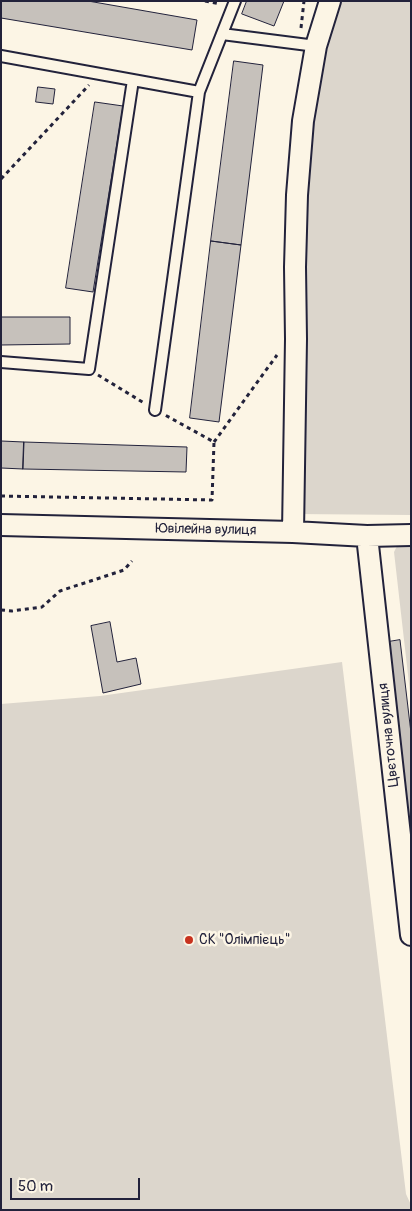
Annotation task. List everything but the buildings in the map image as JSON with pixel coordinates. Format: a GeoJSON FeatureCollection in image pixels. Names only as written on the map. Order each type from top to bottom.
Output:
{"type":"FeatureCollection","features":[{"type":"Feature","properties":{"kind":"street"},"geometry":{"type":"LineString","coordinates":[[292,532],[296,339],[295,267],[302,121],[316,46],[330,1]]}},
{"type":"Feature","properties":{"kind":"street","name":"Ювілейна вулиця"},"geometry":{"type":"LineString","coordinates":[[1,525],[292,532],[367,536],[411,535]]}},
{"type":"Feature","properties":{"kind":"street","name":"Цвєточна вулиця"},"geometry":{"type":"LineString","coordinates":[[367,536],[411,935]]}},
{"type":"Feature","properties":{"kind":"lane"},"geometry":{"type":"LineString","coordinates":[[155,410],[199,92],[235,1]]}},
{"type":"Feature","properties":{"kind":"lane"},"geometry":{"type":"LineString","coordinates":[[222,34],[316,46]]}},
{"type":"Feature","properties":{"kind":"lane"},"geometry":{"type":"LineString","coordinates":[[1,56],[199,92]]}},
{"type":"Feature","properties":{"kind":"lane"},"geometry":{"type":"LineString","coordinates":[[1,362],[89,369],[133,80]]}},
{"type":"Feature","properties":{"kind":"path"},"geometry":{"type":"LineString","coordinates":[[1,179],[88,85],[97,84]]}},
{"type":"Feature","properties":{"kind":"path"},"geometry":{"type":"LineString","coordinates":[[1,496],[212,500],[214,442],[155,410],[89,369]]}},
{"type":"Feature","properties":{"kind":"path"},"geometry":{"type":"LineString","coordinates":[[1,610],[12,611],[42,607],[60,591],[124,570],[132,561]]}},
{"type":"Feature","properties":{"kind":"shaded area"},"geometry":{"type":"Polygon","coordinates":[[[330,1],[411,1],[411,515],[295,514],[297,195],[330,1]]]}},
{"type":"Feature","properties":{"kind":"shaded area"},"geometry":{"type":"Polygon","coordinates":[[[399,542],[411,542],[411,701],[394,552],[399,542]]]}},
{"type":"Feature","properties":{"kind":"shaded area","name":"СК \"Олімпієць\""},"geometry":{"type":"Polygon","coordinates":[[[342,662],[406,1194],[411,1210],[1,1210],[1,704],[100,696],[342,662]]]}},
{"type":"Feature","properties":{"kind":"place","name":"СК \"Олімпієць\""},"geometry":{"type":"Point","coordinates":[189,940]}}]}
